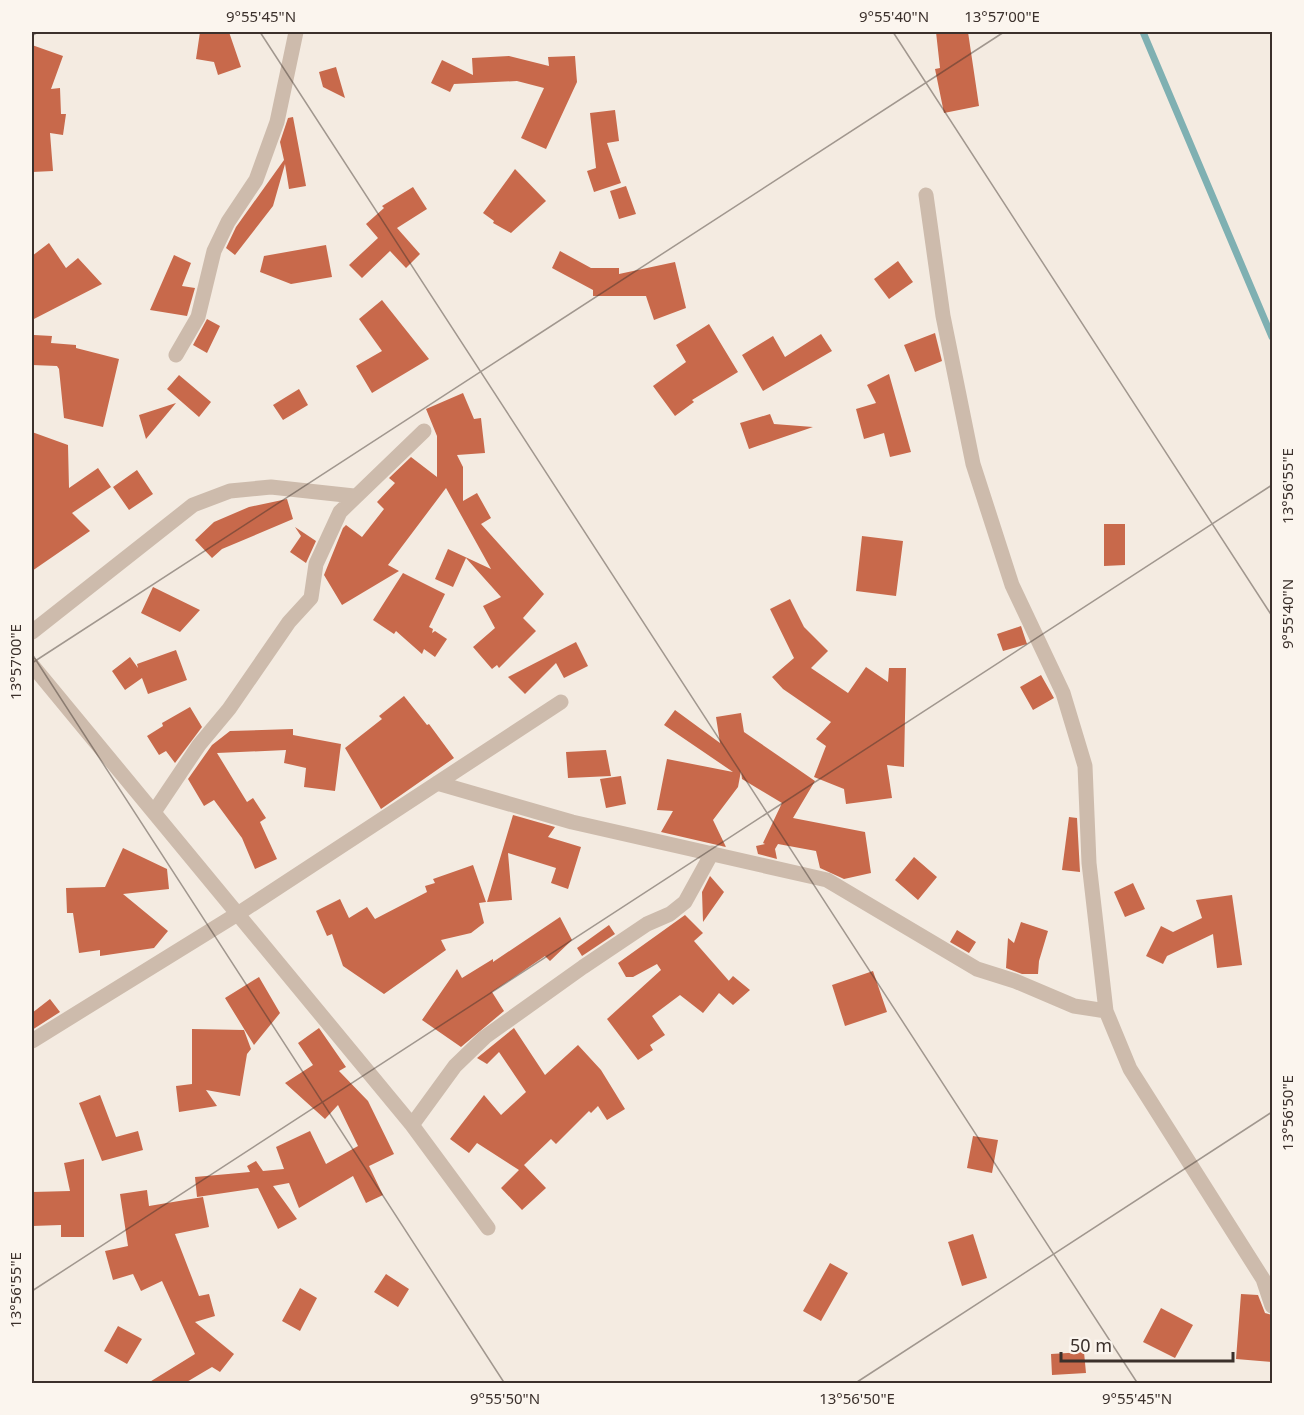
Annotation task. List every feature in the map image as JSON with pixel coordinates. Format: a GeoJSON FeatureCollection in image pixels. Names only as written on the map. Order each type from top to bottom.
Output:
{"type":"FeatureCollection","features":[{"type":"Feature","properties":{"kind":"street"},"geometry":{"type":"LineString","coordinates":[[176,355],[198,317],[214,251],[228,222],[256,180],[277,123],[296,32]]}},
{"type":"Feature","properties":{"kind":"street"},"geometry":{"type":"LineString","coordinates":[[926,195],[943,316],[974,464],[1012,585],[1063,693],[1085,766],[1089,863],[1106,1011],[1130,1068],[1263,1279],[1272,1306]]}},
{"type":"Feature","properties":{"kind":"street"},"geometry":{"type":"LineString","coordinates":[[154,812],[199,745],[229,709],[290,622],[311,598],[316,564],[340,512],[424,431]]}},
{"type":"Feature","properties":{"kind":"street"},"geometry":{"type":"LineString","coordinates":[[32,632],[193,505],[230,491],[271,487],[354,496]]}},
{"type":"Feature","properties":{"kind":"street"},"geometry":{"type":"LineString","coordinates":[[32,664],[412,1125],[488,1228]]}},
{"type":"Feature","properties":{"kind":"street"},"geometry":{"type":"LineString","coordinates":[[32,1041],[239,914],[561,702]]}},
{"type":"Feature","properties":{"kind":"street"},"geometry":{"type":"LineString","coordinates":[[437,783],[572,822],[827,880],[976,969],[1016,981],[1074,1006],[1106,1011]]}},
{"type":"Feature","properties":{"kind":"street"},"geometry":{"type":"LineString","coordinates":[[412,1125],[455,1066],[485,1036],[647,924],[676,910],[685,902],[712,853]]}},
{"type":"Feature","properties":{"kind":"building"},"geometry":{"type":"Polygon","coordinates":[[[200,32],[229,32],[241,67],[218,75],[214,62],[196,59],[200,32]]]}},
{"type":"Feature","properties":{"kind":"building"},"geometry":{"type":"Polygon","coordinates":[[[936,32],[968,32],[979,106],[944,113],[935,69],[940,68],[936,32]]]}},
{"type":"Feature","properties":{"kind":"building"},"geometry":{"type":"Polygon","coordinates":[[[32,45],[63,56],[51,89],[60,88],[61,114],[66,114],[63,135],[50,133],[53,171],[32,172],[32,45]]]}},
{"type":"Feature","properties":{"kind":"building"},"geometry":{"type":"Polygon","coordinates":[[[509,56],[549,66],[548,57],[575,56],[577,82],[546,149],[521,138],[544,88],[517,81],[454,84],[450,92],[431,83],[442,60],[473,75],[472,58],[509,56]]]}},
{"type":"Feature","properties":{"kind":"building"},"geometry":{"type":"Polygon","coordinates":[[[336,67],[345,98],[323,87],[319,72],[336,67]]]}},
{"type":"Feature","properties":{"kind":"building"},"geometry":{"type":"Polygon","coordinates":[[[615,110],[619,141],[607,143],[621,183],[594,192],[587,171],[596,168],[590,113],[615,110]]]}},
{"type":"Feature","properties":{"kind":"building"},"geometry":{"type":"Polygon","coordinates":[[[293,117],[306,186],[289,189],[285,164],[273,206],[235,255],[226,248],[236,227],[284,160],[280,142],[288,118],[293,117]]]}},
{"type":"Feature","properties":{"kind":"building"},"geometry":{"type":"Polygon","coordinates":[[[515,169],[546,201],[511,233],[493,223],[494,221],[483,213],[515,169]]]}},
{"type":"Feature","properties":{"kind":"building"},"geometry":{"type":"Polygon","coordinates":[[[626,186],[636,214],[619,219],[610,191],[626,186]]]}},
{"type":"Feature","properties":{"kind":"building"},"geometry":{"type":"Polygon","coordinates":[[[413,187],[427,209],[397,228],[420,254],[406,268],[390,251],[362,278],[349,265],[378,238],[366,224],[384,208],[382,206],[413,187]]]}},
{"type":"Feature","properties":{"kind":"building"},"geometry":{"type":"Polygon","coordinates":[[[49,243],[66,268],[78,258],[102,284],[32,320],[32,256],[49,243]]]}},
{"type":"Feature","properties":{"kind":"building"},"geometry":{"type":"Polygon","coordinates":[[[326,245],[332,277],[291,284],[260,272],[264,256],[326,245]]]}},
{"type":"Feature","properties":{"kind":"building"},"geometry":{"type":"Polygon","coordinates":[[[560,251],[591,268],[619,268],[619,274],[675,262],[686,308],[654,320],[646,296],[593,296],[593,290],[552,268],[560,251]]]}},
{"type":"Feature","properties":{"kind":"building"},"geometry":{"type":"Polygon","coordinates":[[[174,255],[191,263],[182,286],[195,288],[187,316],[150,310],[174,255]]]}},
{"type":"Feature","properties":{"kind":"building"},"geometry":{"type":"Polygon","coordinates":[[[898,261],[913,282],[889,299],[874,279],[898,261]]]}},
{"type":"Feature","properties":{"kind":"building"},"geometry":{"type":"Polygon","coordinates":[[[382,300],[429,359],[372,393],[356,366],[382,351],[359,319],[382,300]]]}},
{"type":"Feature","properties":{"kind":"building"},"geometry":{"type":"Polygon","coordinates":[[[207,319],[220,326],[207,353],[193,345],[207,319]]]}},
{"type":"Feature","properties":{"kind":"building"},"geometry":{"type":"Polygon","coordinates":[[[709,324],[738,372],[692,400],[694,402],[675,416],[653,386],[686,362],[676,345],[709,324]]]}},
{"type":"Feature","properties":{"kind":"building"},"geometry":{"type":"Polygon","coordinates":[[[935,333],[942,361],[915,372],[904,345],[935,333]]]}},
{"type":"Feature","properties":{"kind":"building"},"geometry":{"type":"Polygon","coordinates":[[[821,334],[832,351],[763,391],[742,355],[773,336],[785,357],[821,334]]]}},
{"type":"Feature","properties":{"kind":"building"},"geometry":{"type":"Polygon","coordinates":[[[34,335],[52,336],[51,343],[76,345],[76,348],[119,359],[103,427],[64,418],[59,369],[57,366],[32,365],[34,335]]]}},
{"type":"Feature","properties":{"kind":"building"},"geometry":{"type":"Polygon","coordinates":[[[889,374],[911,452],[890,457],[884,433],[864,439],[856,409],[876,403],[867,385],[889,374]]]}},
{"type":"Feature","properties":{"kind":"building"},"geometry":{"type":"Polygon","coordinates":[[[179,375],[211,402],[199,417],[167,389],[179,375]]]}},
{"type":"Feature","properties":{"kind":"building"},"geometry":{"type":"Polygon","coordinates":[[[299,389],[308,405],[283,420],[273,405],[299,389]]]}},
{"type":"Feature","properties":{"kind":"building"},"geometry":{"type":"Polygon","coordinates":[[[463,393],[474,419],[481,418],[485,453],[457,455],[463,467],[463,501],[477,493],[491,518],[481,524],[544,594],[523,618],[536,631],[499,668],[497,665],[492,669],[473,647],[495,628],[483,606],[501,597],[466,558],[453,587],[435,579],[448,549],[491,569],[446,488],[388,565],[399,571],[342,605],[324,575],[343,528],[346,525],[362,537],[384,509],[377,502],[395,483],[389,478],[411,457],[437,477],[437,436],[426,409],[463,393]]]}},
{"type":"Feature","properties":{"kind":"building"},"geometry":{"type":"Polygon","coordinates":[[[176,403],[146,439],[139,415],[176,403]]]}},
{"type":"Feature","properties":{"kind":"building"},"geometry":{"type":"Polygon","coordinates":[[[770,414],[774,424],[813,427],[749,449],[740,423],[770,414]]]}},
{"type":"Feature","properties":{"kind":"building"},"geometry":{"type":"Polygon","coordinates":[[[32,432],[68,445],[69,488],[98,468],[111,487],[72,513],[90,531],[32,571],[32,432]]]}},
{"type":"Feature","properties":{"kind":"building"},"geometry":{"type":"Polygon","coordinates":[[[137,470],[153,494],[129,510],[113,487],[137,470]]]}},
{"type":"Feature","properties":{"kind":"building"},"geometry":{"type":"Polygon","coordinates":[[[287,499],[293,519],[222,549],[212,558],[195,540],[214,522],[249,507],[287,499]]]}},
{"type":"Feature","properties":{"kind":"building"},"geometry":{"type":"Polygon","coordinates":[[[1104,524],[1125,524],[1125,565],[1104,566],[1104,524]]]}},
{"type":"Feature","properties":{"kind":"building"},"geometry":{"type":"Polygon","coordinates":[[[295,527],[316,541],[306,563],[290,552],[301,536],[295,527]]]}},
{"type":"Feature","properties":{"kind":"building"},"geometry":{"type":"Polygon","coordinates":[[[862,536],[903,541],[896,596],[856,591],[862,536]]]}},
{"type":"Feature","properties":{"kind":"building"},"geometry":{"type":"Polygon","coordinates":[[[403,573],[445,594],[429,627],[433,629],[432,633],[435,631],[447,639],[435,657],[424,649],[422,654],[396,631],[394,634],[373,620],[403,573]]]}},
{"type":"Feature","properties":{"kind":"building"},"geometry":{"type":"Polygon","coordinates":[[[153,587],[200,610],[180,632],[141,613],[153,587]]]}},
{"type":"Feature","properties":{"kind":"building"},"geometry":{"type":"Polygon","coordinates":[[[790,599],[804,627],[828,651],[811,668],[848,693],[866,667],[888,682],[889,668],[906,668],[904,767],[887,765],[892,798],[846,804],[844,789],[814,777],[826,746],[816,739],[831,722],[783,689],[772,677],[794,658],[770,609],[790,599]]]}},
{"type":"Feature","properties":{"kind":"building"},"geometry":{"type":"Polygon","coordinates":[[[1021,626],[1027,644],[1003,651],[997,634],[1021,626]]]}},
{"type":"Feature","properties":{"kind":"building"},"geometry":{"type":"Polygon","coordinates":[[[576,642],[588,666],[564,678],[556,663],[525,694],[508,677],[576,642]]]}},
{"type":"Feature","properties":{"kind":"building"},"geometry":{"type":"Polygon","coordinates":[[[176,650],[187,680],[148,694],[142,678],[125,690],[112,671],[130,657],[138,668],[137,664],[176,650]]]}},
{"type":"Feature","properties":{"kind":"building"},"geometry":{"type":"Polygon","coordinates":[[[1041,675],[1054,698],[1033,710],[1020,687],[1041,675]]]}},
{"type":"Feature","properties":{"kind":"building"},"geometry":{"type":"Polygon","coordinates":[[[404,696],[427,725],[429,724],[454,758],[381,809],[345,748],[382,719],[379,716],[404,696]]]}},
{"type":"Feature","properties":{"kind":"building"},"geometry":{"type":"Polygon","coordinates":[[[190,707],[202,727],[175,763],[166,751],[159,755],[147,736],[163,726],[162,723],[190,707]]]}},
{"type":"Feature","properties":{"kind":"building"},"geometry":{"type":"Polygon","coordinates":[[[675,710],[720,743],[716,717],[741,713],[744,732],[815,781],[793,818],[865,832],[871,873],[844,879],[820,868],[816,851],[778,844],[775,849],[777,859],[758,854],[756,846],[765,844],[763,843],[782,803],[742,779],[741,771],[738,787],[713,820],[726,847],[661,832],[673,811],[657,810],[667,759],[733,772],[664,725],[675,710]]]}},
{"type":"Feature","properties":{"kind":"building"},"geometry":{"type":"Polygon","coordinates":[[[293,729],[293,735],[341,744],[335,791],[304,787],[306,768],[284,763],[286,750],[217,753],[247,802],[253,798],[266,818],[260,822],[277,859],[255,869],[242,838],[214,800],[204,806],[188,779],[212,745],[230,731],[293,729]]]}},
{"type":"Feature","properties":{"kind":"building"},"geometry":{"type":"Polygon","coordinates":[[[606,750],[611,776],[568,778],[566,752],[606,750]]]}},
{"type":"Feature","properties":{"kind":"building"},"geometry":{"type":"Polygon","coordinates":[[[621,776],[626,804],[606,808],[600,779],[621,776]]]}},
{"type":"Feature","properties":{"kind":"building"},"geometry":{"type":"Polygon","coordinates":[[[513,815],[555,827],[548,837],[581,847],[568,889],[551,883],[556,868],[508,853],[512,900],[487,902],[513,815]]]}},
{"type":"Feature","properties":{"kind":"building"},"geometry":{"type":"Polygon","coordinates":[[[1069,817],[1077,818],[1080,872],[1062,870],[1069,817]]]}},
{"type":"Feature","properties":{"kind":"building"},"geometry":{"type":"Polygon","coordinates":[[[123,848],[167,869],[169,889],[123,894],[168,931],[154,948],[100,956],[100,950],[79,953],[73,913],[67,913],[66,888],[105,887],[123,848]]]}},
{"type":"Feature","properties":{"kind":"building"},"geometry":{"type":"Polygon","coordinates":[[[914,857],[937,877],[918,900],[895,880],[914,857]]]}},
{"type":"Feature","properties":{"kind":"building"},"geometry":{"type":"Polygon","coordinates":[[[473,865],[486,902],[479,903],[484,923],[471,933],[441,940],[446,950],[384,994],[343,966],[332,934],[327,936],[316,911],[340,899],[349,918],[367,907],[375,919],[427,892],[425,886],[435,883],[433,879],[473,865]]]}},
{"type":"Feature","properties":{"kind":"building"},"geometry":{"type":"Polygon","coordinates":[[[710,876],[724,892],[703,922],[702,892],[710,876]]]}},
{"type":"Feature","properties":{"kind":"building"},"geometry":{"type":"Polygon","coordinates":[[[1133,883],[1145,909],[1125,917],[1114,892],[1133,883]]]}},
{"type":"Feature","properties":{"kind":"building"},"geometry":{"type":"Polygon","coordinates":[[[1232,895],[1242,965],[1217,968],[1213,934],[1167,956],[1163,964],[1146,956],[1161,926],[1173,932],[1202,918],[1196,900],[1232,895]]]}},
{"type":"Feature","properties":{"kind":"building"},"geometry":{"type":"Polygon","coordinates":[[[685,915],[703,933],[694,941],[729,981],[733,976],[750,990],[733,1005],[719,993],[703,1013],[680,995],[652,1016],[665,1035],[650,1045],[653,1050],[638,1060],[607,1019],[661,970],[657,964],[633,977],[626,977],[618,963],[685,915]]]}},
{"type":"Feature","properties":{"kind":"building"},"geometry":{"type":"Polygon","coordinates":[[[560,917],[572,940],[550,961],[545,956],[492,992],[504,1011],[461,1047],[422,1020],[457,969],[462,978],[493,959],[493,962],[560,917]]]}},
{"type":"Feature","properties":{"kind":"building"},"geometry":{"type":"Polygon","coordinates":[[[1021,922],[1048,931],[1039,961],[1038,974],[1022,974],[1006,968],[1008,938],[1014,943],[1021,922]]]}},
{"type":"Feature","properties":{"kind":"building"},"geometry":{"type":"Polygon","coordinates":[[[609,925],[615,934],[582,956],[577,948],[609,925]]]}},
{"type":"Feature","properties":{"kind":"building"},"geometry":{"type":"Polygon","coordinates":[[[957,930],[976,942],[969,953],[950,942],[957,930]]]}},
{"type":"Feature","properties":{"kind":"building"},"geometry":{"type":"Polygon","coordinates":[[[873,971],[887,1012],[845,1026],[832,985],[873,971]]]}},
{"type":"Feature","properties":{"kind":"building"},"geometry":{"type":"Polygon","coordinates":[[[259,977],[280,1013],[254,1045],[225,998],[259,977]]]}},
{"type":"Feature","properties":{"kind":"building"},"geometry":{"type":"Polygon","coordinates":[[[50,999],[60,1012],[32,1030],[32,1013],[50,999]]]}},
{"type":"Feature","properties":{"kind":"building"},"geometry":{"type":"Polygon","coordinates":[[[319,1028],[346,1067],[339,1071],[368,1101],[394,1154],[369,1166],[383,1195],[366,1203],[353,1176],[299,1208],[289,1183],[273,1186],[297,1219],[278,1229],[258,1188],[197,1197],[195,1177],[250,1172],[247,1166],[256,1161],[263,1171],[284,1169],[276,1147],[310,1131],[326,1164],[358,1146],[338,1105],[325,1119],[285,1083],[313,1065],[298,1043],[319,1028]]]}},
{"type":"Feature","properties":{"kind":"building"},"geometry":{"type":"Polygon","coordinates":[[[514,1028],[545,1075],[578,1045],[601,1070],[625,1109],[607,1120],[598,1106],[591,1113],[589,1111],[556,1144],[551,1139],[524,1165],[546,1188],[522,1210],[501,1188],[519,1170],[477,1143],[469,1153],[450,1139],[484,1095],[501,1115],[526,1092],[499,1052],[487,1064],[477,1058],[514,1028]]]}},
{"type":"Feature","properties":{"kind":"building"},"geometry":{"type":"Polygon","coordinates":[[[192,1029],[244,1030],[251,1049],[247,1054],[240,1096],[206,1090],[217,1106],[179,1112],[176,1086],[192,1084],[192,1029]]]}},
{"type":"Feature","properties":{"kind":"building"},"geometry":{"type":"Polygon","coordinates":[[[100,1095],[116,1137],[138,1131],[143,1150],[102,1161],[79,1103],[100,1095]]]}},
{"type":"Feature","properties":{"kind":"building"},"geometry":{"type":"Polygon","coordinates":[[[973,1136],[998,1140],[992,1173],[967,1168],[973,1136]]]}},
{"type":"Feature","properties":{"kind":"building"},"geometry":{"type":"Polygon","coordinates":[[[84,1159],[84,1237],[61,1237],[61,1225],[32,1226],[32,1192],[70,1191],[64,1163],[84,1159]]]}},
{"type":"Feature","properties":{"kind":"building"},"geometry":{"type":"Polygon","coordinates":[[[147,1190],[149,1206],[203,1197],[209,1227],[175,1234],[199,1296],[209,1294],[215,1316],[195,1322],[234,1354],[220,1372],[212,1367],[185,1383],[148,1383],[195,1354],[162,1281],[141,1291],[133,1274],[113,1280],[105,1251],[128,1246],[120,1194],[147,1190]]]}},
{"type":"Feature","properties":{"kind":"building"},"geometry":{"type":"Polygon","coordinates":[[[973,1234],[987,1278],[962,1286],[948,1242],[973,1234]]]}},
{"type":"Feature","properties":{"kind":"building"},"geometry":{"type":"Polygon","coordinates":[[[830,1263],[848,1273],[821,1321],[803,1311],[830,1263]]]}},
{"type":"Feature","properties":{"kind":"building"},"geometry":{"type":"Polygon","coordinates":[[[386,1274],[409,1289],[398,1307],[374,1292],[386,1274]]]}},
{"type":"Feature","properties":{"kind":"building"},"geometry":{"type":"Polygon","coordinates":[[[300,1288],[317,1298],[300,1331],[282,1321],[300,1288]]]}},
{"type":"Feature","properties":{"kind":"building"},"geometry":{"type":"Polygon","coordinates":[[[1241,1294],[1258,1295],[1265,1313],[1272,1315],[1272,1362],[1236,1359],[1241,1294]]]}},
{"type":"Feature","properties":{"kind":"building"},"geometry":{"type":"Polygon","coordinates":[[[1161,1308],[1193,1325],[1175,1358],[1143,1342],[1161,1308]]]}},
{"type":"Feature","properties":{"kind":"building"},"geometry":{"type":"Polygon","coordinates":[[[118,1326],[142,1339],[127,1364],[104,1351],[118,1326]]]}},
{"type":"Feature","properties":{"kind":"building"},"geometry":{"type":"Polygon","coordinates":[[[1084,1352],[1086,1373],[1052,1375],[1051,1354],[1084,1352]]]}},
{"type":"Feature","properties":{"kind":"waterway"},"geometry":{"type":"LineString","coordinates":[[1143,32],[1272,337]]}}]}
